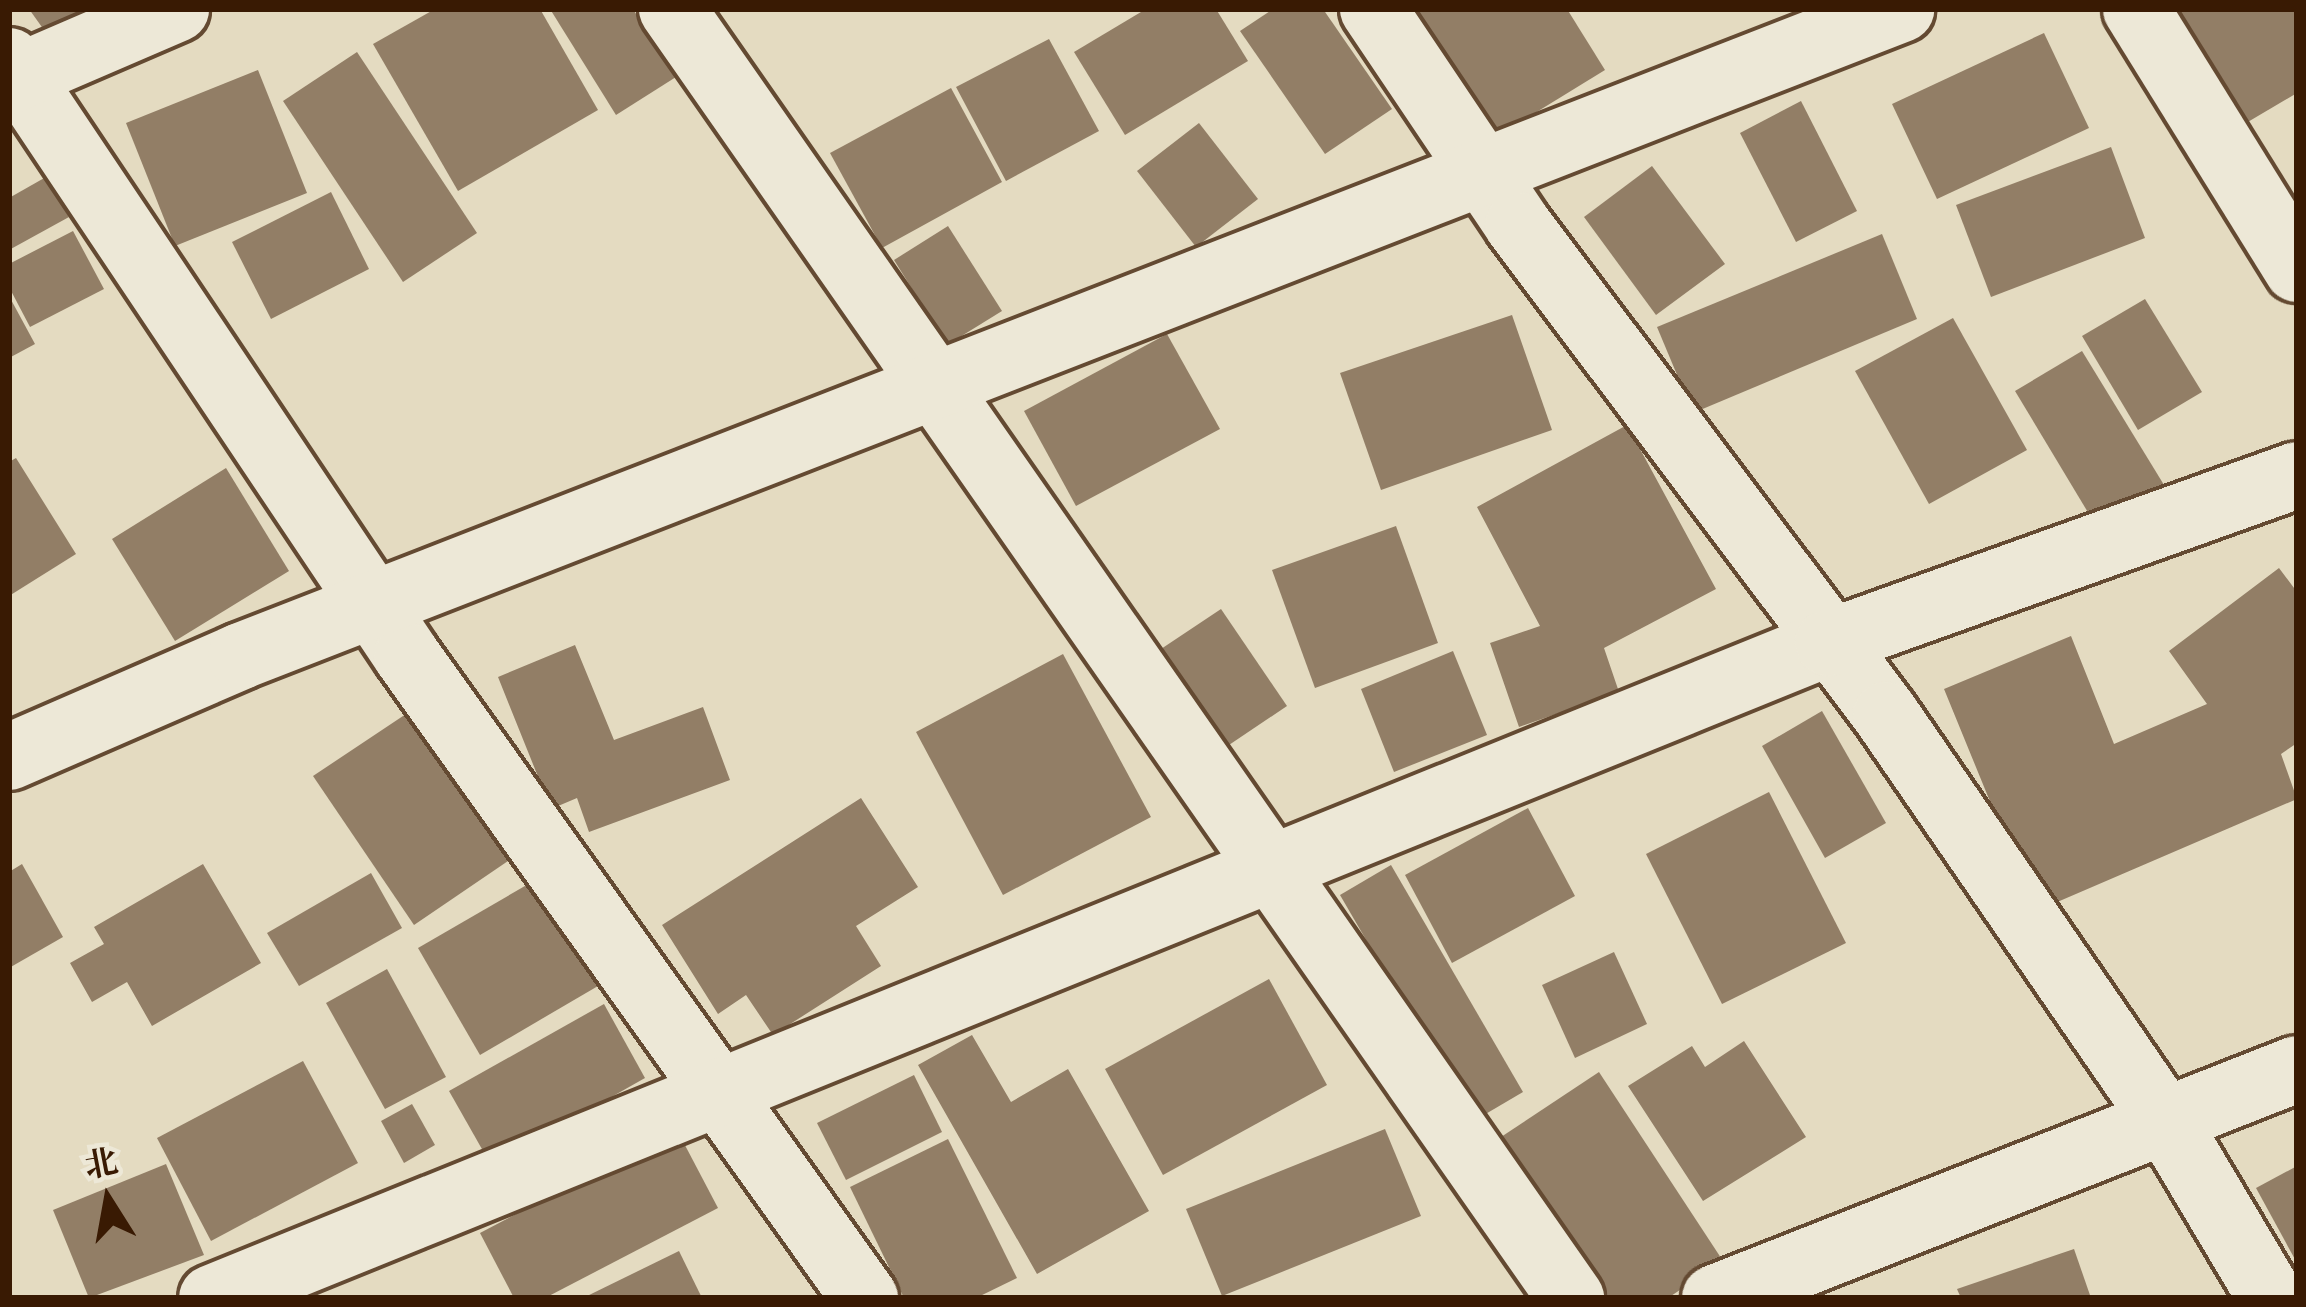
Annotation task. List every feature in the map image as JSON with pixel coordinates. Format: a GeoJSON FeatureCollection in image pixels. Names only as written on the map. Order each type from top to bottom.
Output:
{"type":"FeatureCollection","features":[{"type":"Feature","properties":{"kind":"street"},"geometry":{"type":"LineString","coordinates":[[176,9],[13,72],[373,604],[865,1298]]}},
{"type":"Feature","properties":{"kind":"street"},"geometry":{"type":"LineString","coordinates":[[672,9],[930,386],[1571,1298]]}},
{"type":"Feature","properties":{"kind":"street"},"geometry":{"type":"LineString","coordinates":[[1373,9],[1478,170],[1828,644],[2170,1126],[2271,1298]]}},
{"type":"Feature","properties":{"kind":"street"},"geometry":{"type":"LineString","coordinates":[[9,757],[373,604],[1901,9]]}},
{"type":"Feature","properties":{"kind":"street"},"geometry":{"type":"LineString","coordinates":[[2136,9],[2297,269]]}},
{"type":"Feature","properties":{"kind":"street"},"geometry":{"type":"LineString","coordinates":[[212,1298],[1828,644],[2297,475]]}},
{"type":"Feature","properties":{"kind":"street"},"geometry":{"type":"LineString","coordinates":[[1715,1298],[1885,1224],[2170,1126],[2297,1069]]}},
{"type":"Feature","properties":{"kind":"building"},"geometry":{"type":"Polygon","coordinates":[[[29,9],[87,9],[49,37],[29,9]]]}},
{"type":"Feature","properties":{"kind":"building"},"geometry":{"type":"Polygon","coordinates":[[[435,9],[540,9],[598,110],[458,191],[373,44],[435,9]]]}},
{"type":"Feature","properties":{"kind":"building"},"geometry":{"type":"Polygon","coordinates":[[[550,9],[633,9],[676,77],[616,115],[550,9]]]}},
{"type":"Feature","properties":{"kind":"building"},"geometry":{"type":"Polygon","coordinates":[[[1146,9],[1216,9],[1248,61],[1125,135],[1074,52],[1146,9]]]}},
{"type":"Feature","properties":{"kind":"building"},"geometry":{"type":"Polygon","coordinates":[[[1273,9],[1323,9],[1392,109],[1325,154],[1240,31],[1273,9]]]}},
{"type":"Feature","properties":{"kind":"building"},"geometry":{"type":"Polygon","coordinates":[[[1416,9],[1567,9],[1605,70],[1496,137],[1416,9]]]}},
{"type":"Feature","properties":{"kind":"building"},"geometry":{"type":"Polygon","coordinates":[[[2170,9],[2297,9],[2297,93],[2241,126],[2170,9]]]}},
{"type":"Feature","properties":{"kind":"building"},"geometry":{"type":"Polygon","coordinates":[[[2044,33],[2089,128],[1937,199],[1892,104],[2044,33]]]}},
{"type":"Feature","properties":{"kind":"building"},"geometry":{"type":"Polygon","coordinates":[[[1049,39],[1099,131],[1006,181],[956,87],[1049,39]]]}},
{"type":"Feature","properties":{"kind":"building"},"geometry":{"type":"Polygon","coordinates":[[[357,52],[477,233],[403,282],[283,101],[357,52]]]}},
{"type":"Feature","properties":{"kind":"building"},"geometry":{"type":"Polygon","coordinates":[[[258,70],[307,193],[175,246],[126,123],[258,70]]]}},
{"type":"Feature","properties":{"kind":"building"},"geometry":{"type":"Polygon","coordinates":[[[951,88],[1002,182],[882,248],[830,153],[951,88]]]}},
{"type":"Feature","properties":{"kind":"building"},"geometry":{"type":"Polygon","coordinates":[[[1801,101],[1857,211],[1796,242],[1740,133],[1801,101]]]}},
{"type":"Feature","properties":{"kind":"building"},"geometry":{"type":"Polygon","coordinates":[[[1199,123],[1258,199],[1196,247],[1137,171],[1199,123]]]}},
{"type":"Feature","properties":{"kind":"building"},"geometry":{"type":"Polygon","coordinates":[[[2111,147],[2145,238],[1991,297],[1956,205],[2111,147]]]}},
{"type":"Feature","properties":{"kind":"building"},"geometry":{"type":"Polygon","coordinates":[[[1652,166],[1725,264],[1656,315],[1584,217],[1652,166]]]}},
{"type":"Feature","properties":{"kind":"building"},"geometry":{"type":"Polygon","coordinates":[[[46,177],[69,217],[9,250],[9,198],[46,177]]]}},
{"type":"Feature","properties":{"kind":"building"},"geometry":{"type":"Polygon","coordinates":[[[331,192],[369,269],[271,319],[232,242],[331,192]]]}},
{"type":"Feature","properties":{"kind":"building"},"geometry":{"type":"Polygon","coordinates":[[[948,226],[1002,311],[947,345],[894,260],[948,226]]]}},
{"type":"Feature","properties":{"kind":"building"},"geometry":{"type":"Polygon","coordinates":[[[73,231],[104,289],[30,327],[9,287],[9,264],[73,231]]]}},
{"type":"Feature","properties":{"kind":"building"},"geometry":{"type":"Polygon","coordinates":[[[1882,234],[1917,319],[1693,413],[1657,327],[1882,234]]]}},
{"type":"Feature","properties":{"kind":"building"},"geometry":{"type":"Polygon","coordinates":[[[9,296],[35,344],[9,358],[9,296]]]}},
{"type":"Feature","properties":{"kind":"building"},"geometry":{"type":"Polygon","coordinates":[[[2145,299],[2202,392],[2138,430],[2082,336],[2145,299]]]}},
{"type":"Feature","properties":{"kind":"building"},"geometry":{"type":"Polygon","coordinates":[[[1512,315],[1552,430],[1381,490],[1340,373],[1512,315]]]}},
{"type":"Feature","properties":{"kind":"building"},"geometry":{"type":"Polygon","coordinates":[[[1953,318],[2027,450],[1929,504],[1855,371],[1953,318]]]}},
{"type":"Feature","properties":{"kind":"building"},"geometry":{"type":"Polygon","coordinates":[[[1167,334],[1220,429],[1076,506],[1024,411],[1167,334]]]}},
{"type":"Feature","properties":{"kind":"building"},"geometry":{"type":"Polygon","coordinates":[[[2082,351],[2172,498],[2104,539],[2015,391],[2082,351]]]}},
{"type":"Feature","properties":{"kind":"building"},"geometry":{"type":"Polygon","coordinates":[[[1627,425],[1716,589],[1604,648],[1619,692],[1519,727],[1490,643],[1540,626],[1477,507],[1627,425]]]}},
{"type":"Feature","properties":{"kind":"building"},"geometry":{"type":"Polygon","coordinates":[[[16,458],[76,554],[9,596],[9,462],[16,458]]]}},
{"type":"Feature","properties":{"kind":"building"},"geometry":{"type":"Polygon","coordinates":[[[226,468],[289,571],[175,641],[112,539],[226,468]]]}},
{"type":"Feature","properties":{"kind":"building"},"geometry":{"type":"Polygon","coordinates":[[[1396,526],[1438,643],[1315,688],[1272,570],[1396,526]]]}},
{"type":"Feature","properties":{"kind":"building"},"geometry":{"type":"Polygon","coordinates":[[[2279,568],[2297,592],[2297,743],[2281,754],[2297,799],[2048,906],[2028,860],[2016,865],[1944,689],[2071,636],[2114,744],[2207,704],[2169,651],[2279,568]]]}},
{"type":"Feature","properties":{"kind":"building"},"geometry":{"type":"Polygon","coordinates":[[[1221,609],[1287,706],[1226,747],[1161,649],[1221,609]]]}},
{"type":"Feature","properties":{"kind":"building"},"geometry":{"type":"Polygon","coordinates":[[[575,645],[614,740],[703,707],[730,780],[589,832],[577,798],[551,809],[498,677],[575,645]]]}},
{"type":"Feature","properties":{"kind":"building"},"geometry":{"type":"Polygon","coordinates":[[[1453,651],[1487,735],[1394,772],[1361,689],[1453,651]]]}},
{"type":"Feature","properties":{"kind":"building"},"geometry":{"type":"Polygon","coordinates":[[[1063,654],[1151,817],[1003,895],[916,732],[1063,654]]]}},
{"type":"Feature","properties":{"kind":"building"},"geometry":{"type":"Polygon","coordinates":[[[1822,711],[1886,823],[1825,858],[1762,746],[1822,711]]]}},
{"type":"Feature","properties":{"kind":"building"},"geometry":{"type":"Polygon","coordinates":[[[406,714],[508,861],[414,925],[313,776],[406,714]]]}},
{"type":"Feature","properties":{"kind":"building"},"geometry":{"type":"Polygon","coordinates":[[[1769,792],[1846,943],[1722,1004],[1646,854],[1769,792]]]}},
{"type":"Feature","properties":{"kind":"building"},"geometry":{"type":"Polygon","coordinates":[[[861,798],[918,887],[856,926],[881,966],[773,1035],[746,995],[718,1014],[662,925],[861,798]]]}},
{"type":"Feature","properties":{"kind":"building"},"geometry":{"type":"Polygon","coordinates":[[[1528,808],[1575,896],[1452,963],[1405,875],[1528,808]]]}},
{"type":"Feature","properties":{"kind":"building"},"geometry":{"type":"Polygon","coordinates":[[[22,864],[63,937],[9,968],[9,872],[22,864]]]}},
{"type":"Feature","properties":{"kind":"building"},"geometry":{"type":"Polygon","coordinates":[[[203,864],[261,963],[152,1026],[127,982],[92,1002],[70,963],[104,944],[94,927],[203,864]]]}},
{"type":"Feature","properties":{"kind":"building"},"geometry":{"type":"Polygon","coordinates":[[[1391,865],[1523,1092],[1472,1122],[1340,895],[1391,865]]]}},
{"type":"Feature","properties":{"kind":"building"},"geometry":{"type":"Polygon","coordinates":[[[371,873],[402,928],[299,986],[267,933],[371,873]]]}},
{"type":"Feature","properties":{"kind":"building"},"geometry":{"type":"Polygon","coordinates":[[[537,879],[598,986],[480,1055],[418,948],[537,879]]]}},
{"type":"Feature","properties":{"kind":"building"},"geometry":{"type":"Polygon","coordinates":[[[1614,952],[1647,1024],[1575,1058],[1542,985],[1614,952]]]}},
{"type":"Feature","properties":{"kind":"building"},"geometry":{"type":"Polygon","coordinates":[[[387,969],[446,1077],[385,1109],[326,1003],[387,969]]]}},
{"type":"Feature","properties":{"kind":"building"},"geometry":{"type":"Polygon","coordinates":[[[1269,979],[1327,1085],[1163,1175],[1105,1069],[1269,979]]]}},
{"type":"Feature","properties":{"kind":"building"},"geometry":{"type":"Polygon","coordinates":[[[604,1004],[645,1078],[491,1165],[449,1091],[604,1004]]]}},
{"type":"Feature","properties":{"kind":"building"},"geometry":{"type":"Polygon","coordinates":[[[972,1035],[1011,1102],[1068,1069],[1149,1211],[1037,1274],[918,1065],[972,1035]]]}},
{"type":"Feature","properties":{"kind":"building"},"geometry":{"type":"Polygon","coordinates":[[[1744,1041],[1806,1137],[1703,1201],[1628,1086],[1692,1046],[1705,1067],[1744,1041]]]}},
{"type":"Feature","properties":{"kind":"building"},"geometry":{"type":"Polygon","coordinates":[[[303,1061],[358,1163],[211,1241],[157,1138],[303,1061]]]}},
{"type":"Feature","properties":{"kind":"building"},"geometry":{"type":"Polygon","coordinates":[[[1599,1072],[1723,1261],[1668,1298],[1604,1298],[1498,1139],[1599,1072]]]}},
{"type":"Feature","properties":{"kind":"building"},"geometry":{"type":"Polygon","coordinates":[[[914,1075],[942,1132],[846,1180],[817,1123],[914,1075]]]}},
{"type":"Feature","properties":{"kind":"building"},"geometry":{"type":"Polygon","coordinates":[[[412,1104],[435,1145],[404,1163],[381,1121],[412,1104]]]}},
{"type":"Feature","properties":{"kind":"building"},"geometry":{"type":"Polygon","coordinates":[[[1385,1129],[1421,1216],[1222,1296],[1186,1209],[1385,1129]]]}},
{"type":"Feature","properties":{"kind":"building"},"geometry":{"type":"Polygon","coordinates":[[[677,1130],[718,1208],[545,1298],[514,1298],[480,1233],[677,1130]]]}},
{"type":"Feature","properties":{"kind":"building"},"geometry":{"type":"Polygon","coordinates":[[[948,1139],[1017,1278],[976,1298],[904,1298],[850,1187],[948,1139]]]}},
{"type":"Feature","properties":{"kind":"building"},"geometry":{"type":"Polygon","coordinates":[[[166,1164],[204,1255],[89,1298],[53,1210],[166,1164]]]}},
{"type":"Feature","properties":{"kind":"building"},"geometry":{"type":"Polygon","coordinates":[[[2297,1166],[2297,1263],[2256,1188],[2297,1166]]]}},
{"type":"Feature","properties":{"kind":"building"},"geometry":{"type":"Polygon","coordinates":[[[2074,1249],[2091,1298],[1961,1298],[1957,1289],[2074,1249]]]}},
{"type":"Feature","properties":{"kind":"building"},"geometry":{"type":"Polygon","coordinates":[[[679,1251],[702,1298],[583,1298],[679,1251]]]}}]}
